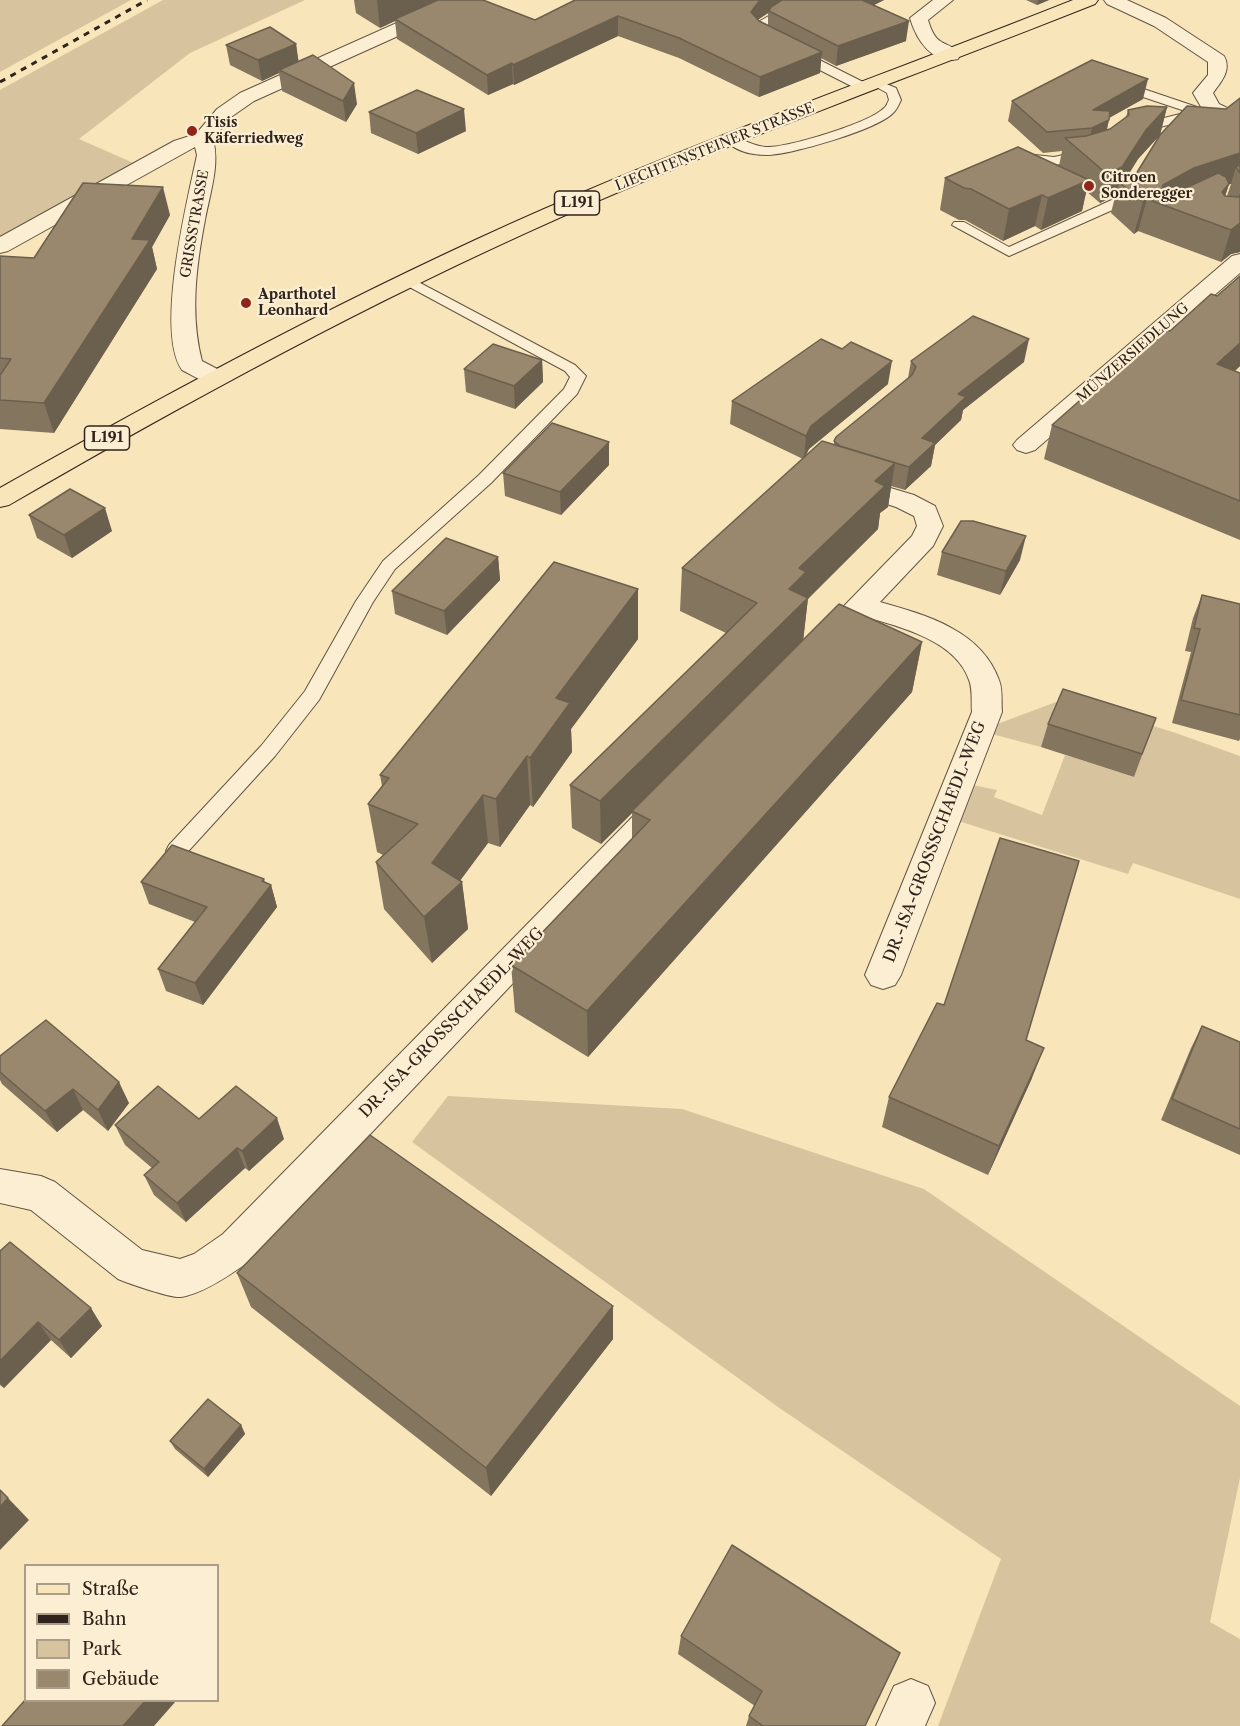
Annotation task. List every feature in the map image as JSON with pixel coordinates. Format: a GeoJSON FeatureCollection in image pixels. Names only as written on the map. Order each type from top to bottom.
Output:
{"type":"FeatureCollection","features":[{"type":"Feature","properties":{"kind":"main road","name":"LIECHTENSTEINER STRASSE"},"geometry":{"type":"LineString","coordinates":[[0,499],[214,377],[406,280],[621,184],[1089,0]]}},
{"type":"Feature","properties":{"kind":"street"},"geometry":{"type":"LineString","coordinates":[[0,246],[142,166],[203,138],[224,113],[247,97],[463,0]]}},
{"type":"Feature","properties":{"kind":"street"},"geometry":{"type":"LineString","coordinates":[[944,0],[919,18],[928,42],[933,47],[951,55]]}},
{"type":"Feature","properties":{"kind":"street"},"geometry":{"type":"LineString","coordinates":[[1113,0],[1160,22],[1217,60],[1236,62]]}},
{"type":"Feature","properties":{"kind":"street"},"geometry":{"type":"LineString","coordinates":[[1217,60],[1217,75],[1203,93],[1197,111],[1240,122]]}},
{"type":"Feature","properties":{"kind":"street","name":"GRISSSTRASSE"},"geometry":{"type":"LineString","coordinates":[[203,138],[207,155],[192,232],[183,302],[186,345],[191,365],[214,377]]}},
{"type":"Feature","properties":{"kind":"street","name":"MÜNZERSIEDLUNG"},"geometry":{"type":"LineString","coordinates":[[1026,445],[1240,261]]}},
{"type":"Feature","properties":{"kind":"street"},"geometry":{"type":"LineString","coordinates":[[802,664],[923,540],[930,526],[926,512],[905,501],[826,477]]}},
{"type":"Feature","properties":{"kind":"street","name":"DR.-ISA-GROSSSCHAEDL-WEG"},"geometry":{"type":"LineString","coordinates":[[860,606],[933,630],[966,650],[984,681],[987,712],[883,975]]}},
{"type":"Feature","properties":{"kind":"street","name":"DR.-ISA-GROSSSCHAEDL-WEG"},"geometry":{"type":"LineString","coordinates":[[0,1186],[40,1194],[132,1266],[180,1278],[208,1267],[237,1247],[687,781]]}},
{"type":"Feature","properties":{"kind":"lane"},"geometry":{"type":"LineString","coordinates":[[731,140],[748,149],[769,151],[856,128],[889,111],[895,99],[892,91],[871,86],[763,37],[758,32],[764,23],[800,2]]}},
{"type":"Feature","properties":{"kind":"lane"},"geometry":{"type":"LineString","coordinates":[[1100,78],[1197,111]]}},
{"type":"Feature","properties":{"kind":"lane"},"geometry":{"type":"LineString","coordinates":[[1174,131],[1197,111]]}},
{"type":"Feature","properties":{"kind":"lane"},"geometry":{"type":"LineString","coordinates":[[1122,132],[1197,111]]}},
{"type":"Feature","properties":{"kind":"lane"},"geometry":{"type":"LineString","coordinates":[[1035,159],[1054,161],[1102,151]]}},
{"type":"Feature","properties":{"kind":"lane"},"geometry":{"type":"LineString","coordinates":[[959,225],[1009,252],[1121,201],[1139,173]]}},
{"type":"Feature","properties":{"kind":"lane"},"geometry":{"type":"LineString","coordinates":[[176,850],[268,751],[312,695],[365,601],[389,565],[485,479],[571,391],[578,376],[570,368],[406,280]]}},
{"type":"Feature","properties":{"kind":"green space"},"geometry":{"type":"Polygon","coordinates":[[[0,0],[131,0],[0,72],[0,0]]]}},
{"type":"Feature","properties":{"kind":"green space"},"geometry":{"type":"Polygon","coordinates":[[[163,0],[305,0],[190,53],[79,139],[138,165],[0,241],[0,90],[163,0]]]}},
{"type":"Feature","properties":{"kind":"green space"},"geometry":{"type":"Polygon","coordinates":[[[1064,699],[1173,732],[1240,756],[1240,899],[1133,863],[1128,874],[958,821],[973,785],[997,790],[994,797],[1042,815],[1065,755],[1134,777],[1147,741],[1041,747],[988,733],[992,726],[1064,699]]]}},
{"type":"Feature","properties":{"kind":"green space"},"geometry":{"type":"Polygon","coordinates":[[[448,1096],[682,1109],[924,1189],[1240,1406],[1240,1478],[1210,1622],[1240,1639],[1240,1726],[938,1726],[1001,1559],[778,1407],[412,1142],[448,1096]]]}},
{"type":"Feature","properties":{"kind":"building"},"geometry":{"type":"Polygon","coordinates":[[[438,0],[483,0],[535,20],[575,0],[760,0],[751,12],[759,21],[822,52],[760,77],[679,38],[618,16],[487,75],[395,19],[438,0]]]}},
{"type":"Feature","properties":{"kind":"building"},"geometry":{"type":"Polygon","coordinates":[[[782,0],[862,0],[909,21],[838,46],[769,11],[782,0]]]}},
{"type":"Feature","properties":{"kind":"building"},"geometry":{"type":"Polygon","coordinates":[[[270,27],[296,44],[258,60],[226,45],[270,27]]]}},
{"type":"Feature","properties":{"kind":"building"},"geometry":{"type":"Polygon","coordinates":[[[313,55],[354,83],[343,101],[279,70],[313,55]]]}},
{"type":"Feature","properties":{"kind":"building"},"geometry":{"type":"Polygon","coordinates":[[[1092,60],[1148,79],[1093,110],[1110,111],[1109,120],[1092,128],[1047,132],[1012,101],[1092,60]]]}},
{"type":"Feature","properties":{"kind":"building"},"geometry":{"type":"Polygon","coordinates":[[[417,90],[464,109],[416,133],[369,112],[417,90]]]}},
{"type":"Feature","properties":{"kind":"building"},"geometry":{"type":"Polygon","coordinates":[[[1240,98],[1240,153],[1194,168],[1163,185],[1162,189],[1166,192],[1177,192],[1218,173],[1226,177],[1229,184],[1222,192],[1225,196],[1239,197],[1240,195],[1240,223],[1231,230],[1147,199],[1143,202],[1119,182],[1136,174],[1160,135],[1187,106],[1226,109],[1240,98]]]}},
{"type":"Feature","properties":{"kind":"building"},"geometry":{"type":"Polygon","coordinates":[[[1147,106],[1167,107],[1146,130],[1122,167],[1107,174],[1065,138],[1086,136],[1110,129],[1129,115],[1128,110],[1147,106]]]}},
{"type":"Feature","properties":{"kind":"building"},"geometry":{"type":"Polygon","coordinates":[[[1018,147],[1089,180],[1048,198],[1042,195],[1009,209],[945,178],[1018,147]]]}},
{"type":"Feature","properties":{"kind":"building"},"geometry":{"type":"Polygon","coordinates":[[[83,183],[163,187],[132,239],[150,240],[44,403],[0,400],[0,375],[11,359],[0,358],[0,256],[34,258],[83,183]]]}},
{"type":"Feature","properties":{"kind":"building"},"geometry":{"type":"Polygon","coordinates":[[[1240,276],[1240,343],[1217,364],[1240,373],[1240,501],[1052,425],[1162,328],[1170,331],[1211,294],[1217,296],[1240,276]]]}},
{"type":"Feature","properties":{"kind":"building"},"geometry":{"type":"Polygon","coordinates":[[[973,316],[1029,339],[958,394],[966,397],[922,438],[935,443],[909,467],[840,446],[834,441],[912,375],[916,367],[911,361],[973,316]]]}},
{"type":"Feature","properties":{"kind":"building"},"geometry":{"type":"Polygon","coordinates":[[[821,339],[842,349],[851,342],[892,361],[811,426],[806,436],[732,401],[821,339]]]}},
{"type":"Feature","properties":{"kind":"building"},"geometry":{"type":"Polygon","coordinates":[[[493,344],[542,360],[514,386],[464,369],[493,344]]]}},
{"type":"Feature","properties":{"kind":"building"},"geometry":{"type":"Polygon","coordinates":[[[552,423],[609,442],[560,492],[503,473],[552,423]]]}},
{"type":"Feature","properties":{"kind":"building"},"geometry":{"type":"Polygon","coordinates":[[[822,441],[895,463],[875,481],[885,486],[799,568],[806,572],[789,589],[808,598],[600,801],[570,785],[757,603],[682,568],[822,441]]]}},
{"type":"Feature","properties":{"kind":"building"},"geometry":{"type":"Polygon","coordinates":[[[70,489],[105,508],[64,535],[29,515],[70,489]]]}},
{"type":"Feature","properties":{"kind":"building"},"geometry":{"type":"Polygon","coordinates":[[[961,521],[973,521],[1026,536],[1006,571],[942,552],[961,521]]]}},
{"type":"Feature","properties":{"kind":"building"},"geometry":{"type":"Polygon","coordinates":[[[446,538],[498,557],[444,611],[392,591],[446,538]]]}},
{"type":"Feature","properties":{"kind":"building"},"geometry":{"type":"Polygon","coordinates":[[[554,562],[638,589],[556,698],[570,703],[530,758],[527,756],[496,799],[483,795],[432,863],[462,882],[424,917],[376,862],[418,824],[368,804],[389,778],[380,775],[554,562]]]}},
{"type":"Feature","properties":{"kind":"building"},"geometry":{"type":"Polygon","coordinates":[[[1202,595],[1240,604],[1240,715],[1181,700],[1200,629],[1194,628],[1202,595]]]}},
{"type":"Feature","properties":{"kind":"building"},"geometry":{"type":"Polygon","coordinates":[[[839,604],[922,642],[587,1011],[511,965],[650,820],[632,811],[839,604]]]}},
{"type":"Feature","properties":{"kind":"building"},"geometry":{"type":"Polygon","coordinates":[[[1063,689],[1156,718],[1142,754],[1048,724],[1063,689]]]}},
{"type":"Feature","properties":{"kind":"building"},"geometry":{"type":"Polygon","coordinates":[[[1000,838],[1079,861],[1026,1040],[1044,1048],[999,1146],[889,1097],[937,1003],[944,1005],[1000,838]]]}},
{"type":"Feature","properties":{"kind":"building"},"geometry":{"type":"Polygon","coordinates":[[[172,845],[264,879],[262,881],[271,885],[195,983],[158,969],[207,907],[141,882],[172,845]]]}},
{"type":"Feature","properties":{"kind":"building"},"geometry":{"type":"Polygon","coordinates":[[[46,1020],[119,1082],[98,1110],[73,1089],[45,1111],[0,1072],[0,1056],[46,1020]]]}},
{"type":"Feature","properties":{"kind":"building"},"geometry":{"type":"Polygon","coordinates":[[[1202,1026],[1240,1042],[1240,1129],[1172,1099],[1202,1026]]]}},
{"type":"Feature","properties":{"kind":"building"},"geometry":{"type":"Polygon","coordinates":[[[158,1086],[199,1119],[236,1086],[277,1118],[242,1151],[237,1148],[177,1203],[144,1175],[159,1162],[115,1125],[158,1086]]]}},
{"type":"Feature","properties":{"kind":"building"},"geometry":{"type":"Polygon","coordinates":[[[370,1135],[613,1306],[486,1468],[237,1273],[370,1135]]]}},
{"type":"Feature","properties":{"kind":"building"},"geometry":{"type":"Polygon","coordinates":[[[10,1242],[91,1308],[59,1340],[38,1322],[0,1361],[0,1251],[10,1242]]]}},
{"type":"Feature","properties":{"kind":"building"},"geometry":{"type":"Polygon","coordinates":[[[208,1399],[241,1425],[204,1469],[170,1441],[208,1399]]]}},
{"type":"Feature","properties":{"kind":"building"},"geometry":{"type":"Polygon","coordinates":[[[0,1490],[8,1498],[0,1507],[0,1490]]]}},
{"type":"Feature","properties":{"kind":"building"},"geometry":{"type":"Polygon","coordinates":[[[732,1545],[900,1653],[865,1726],[763,1726],[749,1716],[762,1691],[681,1636],[732,1545]]]}},
{"type":"Feature","properties":{"kind":"building"},"geometry":{"type":"Polygon","coordinates":[[[24,1701],[144,1702],[123,1726],[2,1726],[24,1701]]]}},
{"type":"Feature","properties":{"kind":"railway"},"geometry":{"type":"LineString","coordinates":[[0,82],[147,0]]}},
{"type":"Feature","properties":{"kind":"place","name":"Tisis Käferriedweg"},"geometry":{"type":"Point","coordinates":[192,131]}},
{"type":"Feature","properties":{"kind":"place","name":"Citroen Sonderegger"},"geometry":{"type":"Point","coordinates":[1089,186]}},
{"type":"Feature","properties":{"kind":"place","name":"Aparthotel Leonhard"},"geometry":{"type":"Point","coordinates":[246,303]}}]}
